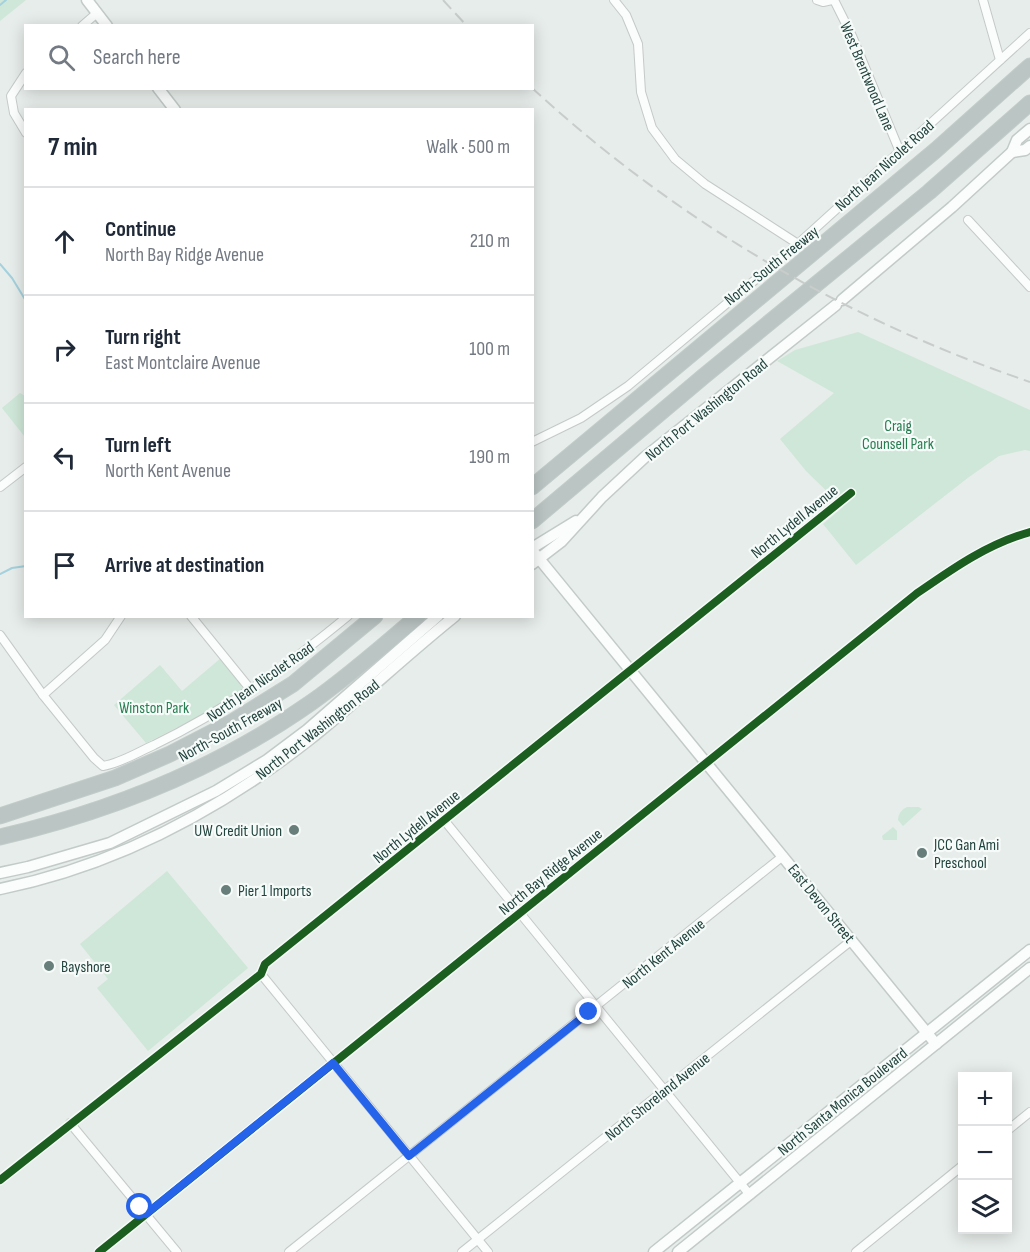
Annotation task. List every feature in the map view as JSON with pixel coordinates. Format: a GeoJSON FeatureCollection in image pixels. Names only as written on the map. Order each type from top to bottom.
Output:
{"type":"FeatureCollection","features":[{"type":"Feature","properties":{"kind":"highway","name":"North-South Freeway"},"geometry":{"type":"LineString","coordinates":[[534,485],[936,150],[1030,66]]}},
{"type":"Feature","properties":{"kind":"highway"},"geometry":{"type":"LineString","coordinates":[[534,520],[704,376],[929,192],[1030,103]]}},
{"type":"Feature","properties":{"kind":"highway","name":"North-South Freeway"},"geometry":{"type":"LineString","coordinates":[[0,816],[115,778],[170,754],[232,722],[293,684],[373,618]]}},
{"type":"Feature","properties":{"kind":"highway","name":"North-South Freeway"},"geometry":{"type":"LineString","coordinates":[[0,837],[55,824],[119,803],[215,762],[311,703],[416,618]]}},
{"type":"Feature","properties":{"kind":"main road"},"geometry":{"type":"LineString","coordinates":[[87,0],[105,24]]}},
{"type":"Feature","properties":{"kind":"main road"},"geometry":{"type":"LineString","coordinates":[[160,90],[173,108]]}},
{"type":"Feature","properties":{"kind":"main road","name":"North Port Washington Road"},"geometry":{"type":"LineString","coordinates":[[534,555],[582,518],[619,481],[670,436],[839,302],[952,207],[1012,152],[1017,140],[1030,129]]}},
{"type":"Feature","properties":{"kind":"main road","name":"North Port Washington Road"},"geometry":{"type":"LineString","coordinates":[[1012,152],[1025,150],[1030,146]]}},
{"type":"Feature","properties":{"kind":"main road","name":"East Devon Street"},"geometry":{"type":"LineString","coordinates":[[534,555],[632,670],[936,1044]]}},
{"type":"Feature","properties":{"kind":"main road","name":"North Port Washington Road"},"geometry":{"type":"LineString","coordinates":[[0,873],[110,843],[216,791],[267,760],[306,730],[436,618]]}},
{"type":"Feature","properties":{"kind":"main road","name":"North Port Washington Road"},"geometry":{"type":"LineString","coordinates":[[0,889],[32,882],[116,855],[174,828],[227,798],[311,738],[453,618]]}},
{"type":"Feature","properties":{"kind":"main road","name":"North Santa Monica Boulevard"},"geometry":{"type":"LineString","coordinates":[[654,1252],[1030,950]]}},
{"type":"Feature","properties":{"kind":"main road","name":"North Santa Monica Boulevard"},"geometry":{"type":"LineString","coordinates":[[678,1252],[1030,968]]}},
{"type":"Feature","properties":{"kind":"street"},"geometry":{"type":"LineString","coordinates":[[614,0],[626,15],[638,44],[641,92],[652,128],[675,159],[705,184],[798,244]]}},
{"type":"Feature","properties":{"kind":"street","name":"West Brentwood Lane"},"geometry":{"type":"LineString","coordinates":[[817,0],[823,2],[833,0],[852,36],[900,152]]}},
{"type":"Feature","properties":{"kind":"street"},"geometry":{"type":"LineString","coordinates":[[983,0],[1000,60]]}},
{"type":"Feature","properties":{"kind":"street"},"geometry":{"type":"LineString","coordinates":[[84,24],[97,13]]}},
{"type":"Feature","properties":{"kind":"street","name":"North Jean Nicolet Road"},"geometry":{"type":"LineString","coordinates":[[534,441],[581,418],[628,386],[798,244],[1030,33]]}},
{"type":"Feature","properties":{"kind":"street"},"geometry":{"type":"LineString","coordinates":[[24,76],[11,96],[14,113],[24,130]]}},
{"type":"Feature","properties":{"kind":"street"},"geometry":{"type":"LineString","coordinates":[[968,220],[1030,287]]}},
{"type":"Feature","properties":{"kind":"street"},"geometry":{"type":"LineString","coordinates":[[0,487],[24,469]]}},
{"type":"Feature","properties":{"kind":"street","name":"North Lydell Avenue"},"geometry":{"type":"LineString","coordinates":[[0,1180],[261,974],[265,964],[851,493]]}},
{"type":"Feature","properties":{"kind":"street","name":"North Bay Ridge Avenue"},"geometry":{"type":"LineString","coordinates":[[99,1252],[916,594],[950,570],[992,546],[1030,532]]}},
{"type":"Feature","properties":{"kind":"street"},"geometry":{"type":"LineString","coordinates":[[0,635],[43,695],[105,640],[120,618]]}},
{"type":"Feature","properties":{"kind":"street"},"geometry":{"type":"LineString","coordinates":[[193,618],[251,690]]}},
{"type":"Feature","properties":{"kind":"street","name":"North Jean Nicolet Road"},"geometry":{"type":"LineString","coordinates":[[43,695],[94,758],[102,766],[110,764],[190,727],[251,690],[289,664],[346,618]]}},
{"type":"Feature","properties":{"kind":"street"},"geometry":{"type":"LineString","coordinates":[[444,820],[750,1195]]}},
{"type":"Feature","properties":{"kind":"street","name":"North Kent Avenue"},"geometry":{"type":"LineString","coordinates":[[289,1252],[783,856]]}},
{"type":"Feature","properties":{"kind":"street","name":"North Shoreland Avenue"},"geometry":{"type":"LineString","coordinates":[[462,1252],[852,940]]}},
{"type":"Feature","properties":{"kind":"street"},"geometry":{"type":"LineString","coordinates":[[261,974],[488,1252]]}},
{"type":"Feature","properties":{"kind":"street"},"geometry":{"type":"LineString","coordinates":[[1012,1127],[1030,1112]]}},
{"type":"Feature","properties":{"kind":"street"},"geometry":{"type":"LineString","coordinates":[[70,1123],[177,1252]]}},
{"type":"Feature","properties":{"kind":"street"},"geometry":{"type":"LineString","coordinates":[[856,1252],[958,1170]]}},
{"type":"Feature","properties":{"kind":"green space"},"geometry":{"type":"Polygon","coordinates":[[[0,0],[26,0],[0,21],[0,0]]]}},
{"type":"Feature","properties":{"kind":"green space","name":"Craig Counsell Park"},"geometry":{"type":"Polygon","coordinates":[[[858,332],[1030,410],[1030,451],[999,456],[856,565],[823,524],[843,507],[806,471],[780,439],[834,393],[777,361],[795,350],[858,332]]]}},
{"type":"Feature","properties":{"kind":"green space"},"geometry":{"type":"Polygon","coordinates":[[[20,393],[24,395],[24,436],[2,408],[20,393]]]}},
{"type":"Feature","properties":{"kind":"green space","name":"Winston Park"},"geometry":{"type":"Polygon","coordinates":[[[221,658],[241,682],[242,690],[202,715],[146,743],[114,705],[160,665],[182,691],[221,658]]]}},
{"type":"Feature","properties":{"kind":"green space"},"geometry":{"type":"Polygon","coordinates":[[[907,807],[922,809],[903,826],[898,818],[903,809],[907,807]]]}},
{"type":"Feature","properties":{"kind":"green space"},"geometry":{"type":"Polygon","coordinates":[[[893,827],[897,831],[897,840],[883,840],[882,836],[893,827]]]}},
{"type":"Feature","properties":{"kind":"green space"},"geometry":{"type":"Polygon","coordinates":[[[167,871],[248,968],[148,1051],[97,988],[108,979],[80,944],[167,871]]]}},
{"type":"Feature","properties":{"kind":"waterway"},"geometry":{"type":"LineString","coordinates":[[0,5],[6,0]]}},
{"type":"Feature","properties":{"kind":"waterway"},"geometry":{"type":"LineString","coordinates":[[0,264],[24,298]]}},
{"type":"Feature","properties":{"kind":"waterway"},"geometry":{"type":"LineString","coordinates":[[0,574],[12,568],[24,566]]}},
{"type":"Feature","properties":{"kind":"railway"},"geometry":{"type":"LineString","coordinates":[[443,0],[465,24]]}},
{"type":"Feature","properties":{"kind":"railway"},"geometry":{"type":"LineString","coordinates":[[534,90],[587,136],[645,181],[704,223],[766,261],[894,328],[961,357],[1030,382]]}},
{"type":"Feature","properties":{"kind":"cycle path"},"geometry":{"type":"LineString","coordinates":[[0,1180],[261,974],[265,964],[851,493]]}},
{"type":"Feature","properties":{"kind":"cycle path"},"geometry":{"type":"LineString","coordinates":[[99,1252],[916,594],[985,550],[1030,532]]}},
{"type":"Feature","properties":{"kind":"place","name":"UW Credit Union"},"geometry":{"type":"Point","coordinates":[294,830]}},
{"type":"Feature","properties":{"kind":"place","name":"JCC Gan Ami Preschool"},"geometry":{"type":"Point","coordinates":[922,853]}},
{"type":"Feature","properties":{"kind":"place","name":"Pier 1 Imports"},"geometry":{"type":"Point","coordinates":[226,890]}},
{"type":"Feature","properties":{"kind":"place","name":"Bayshore"},"geometry":{"type":"Point","coordinates":[49,966]}},
{"type":"Feature","properties":{"kind":"route"},"geometry":{"type":"LineString","coordinates":[[140,1207],[146,1214],[333,1063],[409,1156],[589,1012]]}}]}
